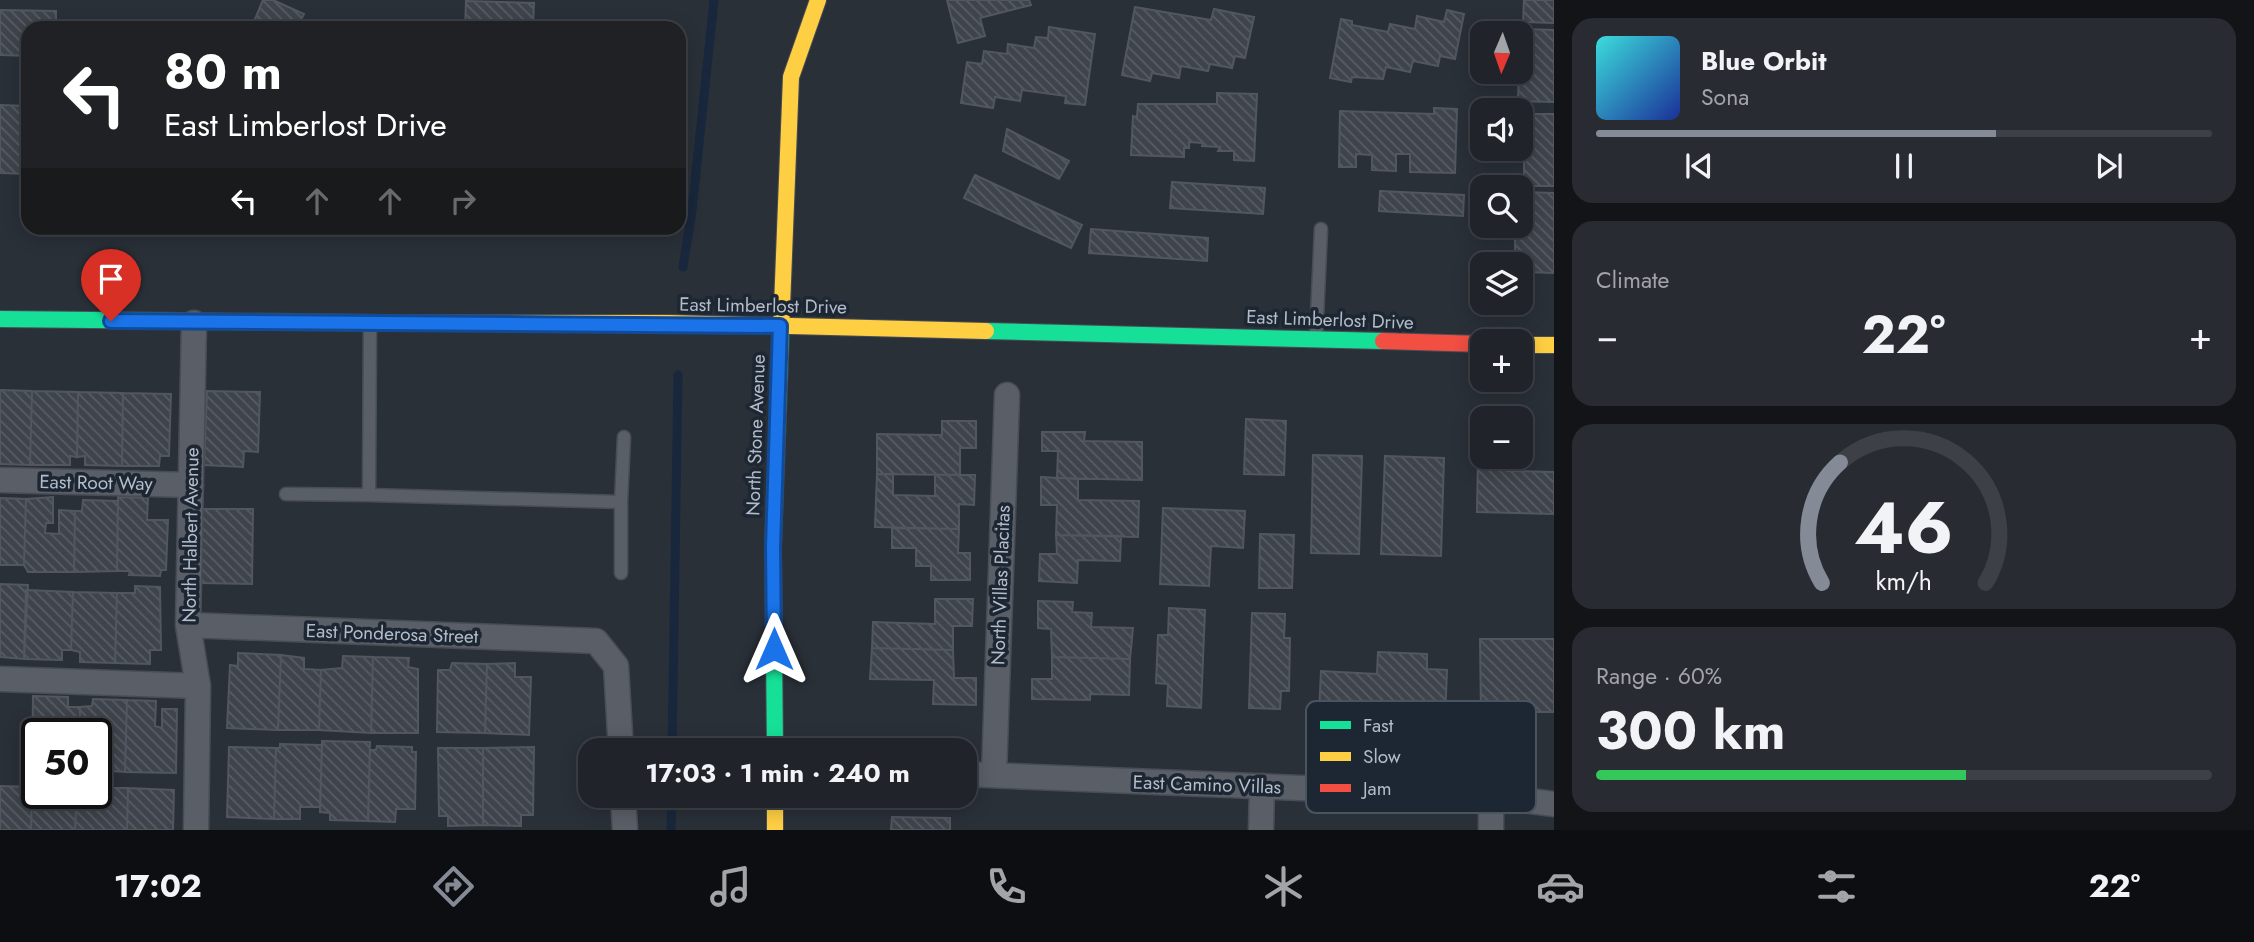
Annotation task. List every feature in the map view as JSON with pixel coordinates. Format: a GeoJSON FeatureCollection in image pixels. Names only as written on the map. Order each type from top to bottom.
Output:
{"type":"FeatureCollection","features":[{"type":"Feature","properties":{"kind":"street","name":"North Stone Avenue"},"geometry":{"type":"LineString","coordinates":[[775,738],[773,547],[791,76],[818,0]]}},
{"type":"Feature","properties":{"kind":"street","name":"East Limberlost Drive"},"geometry":{"type":"LineString","coordinates":[[0,319],[194,323],[780,326],[1470,344]]}},
{"type":"Feature","properties":{"kind":"street","name":"North Halbert Avenue"},"geometry":{"type":"LineString","coordinates":[[194,323],[188,625],[198,686],[196,830]]}},
{"type":"Feature","properties":{"kind":"street"},"geometry":{"type":"LineString","coordinates":[[1533,345],[1554,345]]}},
{"type":"Feature","properties":{"kind":"street","name":"North Villas Placitas"},"geometry":{"type":"LineString","coordinates":[[994,775],[1007,395]]}},
{"type":"Feature","properties":{"kind":"street","name":"East Root Way"},"geometry":{"type":"LineString","coordinates":[[0,480],[191,485]]}},
{"type":"Feature","properties":{"kind":"street","name":"East Ponderosa Street"},"geometry":{"type":"LineString","coordinates":[[188,625],[596,641],[616,666],[620,738]]}},
{"type":"Feature","properties":{"kind":"street"},"geometry":{"type":"LineString","coordinates":[[0,679],[198,686]]}},
{"type":"Feature","properties":{"kind":"street","name":"East Camino Villas"},"geometry":{"type":"LineString","coordinates":[[977,774],[1306,788]]}},
{"type":"Feature","properties":{"kind":"street"},"geometry":{"type":"LineString","coordinates":[[1261,830],[1262,786]]}},
{"type":"Feature","properties":{"kind":"street","name":"East Camino Villas"},"geometry":{"type":"LineString","coordinates":[[1536,802],[1554,804]]}},
{"type":"Feature","properties":{"kind":"street"},"geometry":{"type":"LineString","coordinates":[[624,808],[625,830]]}},
{"type":"Feature","properties":{"kind":"street"},"geometry":{"type":"LineString","coordinates":[[775,808],[775,830]]}},
{"type":"Feature","properties":{"kind":"lane"},"geometry":{"type":"LineString","coordinates":[[1316,340],[1321,229]]}},
{"type":"Feature","properties":{"kind":"lane"},"geometry":{"type":"LineString","coordinates":[[369,495],[370,323]]}},
{"type":"Feature","properties":{"kind":"lane"},"geometry":{"type":"LineString","coordinates":[[621,573],[624,437]]}},
{"type":"Feature","properties":{"kind":"lane"},"geometry":{"type":"LineString","coordinates":[[286,494],[621,502]]}},
{"type":"Feature","properties":{"kind":"building"},"geometry":{"type":"Polygon","coordinates":[[[263,0],[273,0],[304,14],[300,21],[255,19],[263,0]]]}},
{"type":"Feature","properties":{"kind":"building"},"geometry":{"type":"Polygon","coordinates":[[[947,0],[1029,0],[1031,5],[980,18],[985,36],[958,43],[947,0]]]}},
{"type":"Feature","properties":{"kind":"building"},"geometry":{"type":"Polygon","coordinates":[[[1524,0],[1554,0],[1554,23],[1523,21],[1524,0]]]}},
{"type":"Feature","properties":{"kind":"building"},"geometry":{"type":"Polygon","coordinates":[[[466,1],[534,3],[533,21],[465,21],[466,1]]]}},
{"type":"Feature","properties":{"kind":"building"},"geometry":{"type":"Polygon","coordinates":[[[1135,7],[1211,20],[1214,9],[1254,17],[1245,58],[1235,56],[1232,68],[1210,64],[1208,71],[1181,66],[1179,78],[1152,73],[1150,81],[1122,75],[1135,7]]]}},
{"type":"Feature","properties":{"kind":"building"},"geometry":{"type":"Polygon","coordinates":[[[0,10],[56,11],[56,21],[21,21],[21,56],[0,55],[0,10]]]}},
{"type":"Feature","properties":{"kind":"building"},"geometry":{"type":"Polygon","coordinates":[[[1447,10],[1464,14],[1455,59],[1440,56],[1438,66],[1413,61],[1410,72],[1386,67],[1383,79],[1352,77],[1351,82],[1330,78],[1341,19],[1352,21],[1352,25],[1388,32],[1390,24],[1415,29],[1417,16],[1444,22],[1447,10]]]}},
{"type":"Feature","properties":{"kind":"building"},"geometry":{"type":"Polygon","coordinates":[[[1049,27],[1095,34],[1085,105],[1065,103],[1066,96],[1022,90],[1020,101],[995,97],[993,108],[961,103],[967,62],[982,64],[984,51],[1007,54],[1008,44],[1034,48],[1036,37],[1048,38],[1049,27]]]}},
{"type":"Feature","properties":{"kind":"building"},"geometry":{"type":"Polygon","coordinates":[[[1533,29],[1554,30],[1554,102],[1518,98],[1518,84],[1533,84],[1533,29]]]}},
{"type":"Feature","properties":{"kind":"building"},"geometry":{"type":"Polygon","coordinates":[[[1217,93],[1257,94],[1254,161],[1234,160],[1234,151],[1218,151],[1220,147],[1189,142],[1189,148],[1184,148],[1184,157],[1131,155],[1133,116],[1137,117],[1138,104],[1217,104],[1217,93]]]}},
{"type":"Feature","properties":{"kind":"building"},"geometry":{"type":"Polygon","coordinates":[[[0,105],[21,106],[21,174],[0,173],[0,105]]]}},
{"type":"Feature","properties":{"kind":"building"},"geometry":{"type":"Polygon","coordinates":[[[1434,108],[1457,109],[1455,173],[1410,172],[1410,154],[1396,154],[1396,171],[1372,170],[1372,155],[1356,154],[1356,167],[1339,167],[1340,111],[1434,114],[1434,108]]]}},
{"type":"Feature","properties":{"kind":"building"},"geometry":{"type":"Polygon","coordinates":[[[1533,114],[1554,114],[1554,186],[1533,186],[1533,175],[1524,175],[1524,161],[1533,161],[1533,114]]]}},
{"type":"Feature","properties":{"kind":"building"},"geometry":{"type":"Polygon","coordinates":[[[1007,129],[1069,161],[1059,179],[1003,151],[1007,129]]]}},
{"type":"Feature","properties":{"kind":"building"},"geometry":{"type":"Polygon","coordinates":[[[975,175],[1082,225],[1071,248],[964,198],[975,175]]]}},
{"type":"Feature","properties":{"kind":"building"},"geometry":{"type":"Polygon","coordinates":[[[1172,182],[1265,188],[1263,214],[1170,208],[1172,182]]]}},
{"type":"Feature","properties":{"kind":"building"},"geometry":{"type":"Polygon","coordinates":[[[1380,191],[1464,195],[1463,216],[1379,211],[1380,191]]]}},
{"type":"Feature","properties":{"kind":"building"},"geometry":{"type":"Polygon","coordinates":[[[1533,192],[1554,193],[1554,273],[1533,272],[1533,252],[1515,252],[1515,238],[1533,238],[1533,192]]]}},
{"type":"Feature","properties":{"kind":"building"},"geometry":{"type":"Polygon","coordinates":[[[1091,229],[1208,238],[1207,261],[1089,253],[1091,229]]]}},
{"type":"Feature","properties":{"kind":"building"},"geometry":{"type":"Polygon","coordinates":[[[0,390],[32,391],[30,465],[0,464],[0,390]]]}},
{"type":"Feature","properties":{"kind":"building"},"geometry":{"type":"Polygon","coordinates":[[[32,391],[78,392],[77,457],[70,456],[70,465],[30,465],[32,391]]]}},
{"type":"Feature","properties":{"kind":"building"},"geometry":{"type":"Polygon","coordinates":[[[207,391],[260,392],[258,452],[244,451],[243,467],[204,465],[207,391]]]}},
{"type":"Feature","properties":{"kind":"building"},"geometry":{"type":"Polygon","coordinates":[[[78,392],[123,393],[122,466],[85,465],[85,456],[77,457],[78,392]]]}},
{"type":"Feature","properties":{"kind":"building"},"geometry":{"type":"Polygon","coordinates":[[[123,393],[171,394],[169,456],[160,456],[159,466],[122,466],[123,393]]]}},
{"type":"Feature","properties":{"kind":"building"},"geometry":{"type":"Polygon","coordinates":[[[1246,419],[1286,421],[1284,475],[1244,474],[1246,419]]]}},
{"type":"Feature","properties":{"kind":"building"},"geometry":{"type":"Polygon","coordinates":[[[942,421],[976,421],[976,448],[960,448],[960,475],[877,474],[877,434],[942,435],[942,421]]]}},
{"type":"Feature","properties":{"kind":"building"},"geometry":{"type":"Polygon","coordinates":[[[1042,432],[1085,432],[1084,441],[1142,442],[1142,480],[1057,478],[1058,451],[1042,451],[1042,432]]]}},
{"type":"Feature","properties":{"kind":"building"},"geometry":{"type":"Polygon","coordinates":[[[1313,455],[1362,456],[1359,554],[1311,553],[1313,455]]]}},
{"type":"Feature","properties":{"kind":"building"},"geometry":{"type":"Polygon","coordinates":[[[1385,456],[1444,458],[1441,556],[1381,554],[1385,456]]]}},
{"type":"Feature","properties":{"kind":"building"},"geometry":{"type":"Polygon","coordinates":[[[1478,469],[1554,472],[1554,514],[1477,512],[1478,469]]]}},
{"type":"Feature","properties":{"kind":"building"},"geometry":{"type":"Polygon","coordinates":[[[877,474],[893,474],[893,495],[935,496],[935,475],[975,475],[974,505],[959,504],[959,529],[875,527],[877,474]]]}},
{"type":"Feature","properties":{"kind":"building"},"geometry":{"type":"Polygon","coordinates":[[[1041,477],[1078,479],[1078,500],[1139,501],[1138,537],[1056,535],[1057,505],[1041,505],[1041,477]]]}},
{"type":"Feature","properties":{"kind":"building"},"geometry":{"type":"Polygon","coordinates":[[[53,497],[53,523],[46,523],[45,533],[59,534],[59,510],[75,511],[74,572],[28,572],[24,565],[26,499],[53,497]]]}},
{"type":"Feature","properties":{"kind":"building"},"geometry":{"type":"Polygon","coordinates":[[[118,497],[148,498],[147,520],[168,520],[166,570],[161,570],[160,576],[129,575],[130,571],[117,571],[118,497]]]}},
{"type":"Feature","properties":{"kind":"building"},"geometry":{"type":"Polygon","coordinates":[[[0,498],[26,499],[24,565],[0,565],[0,498]]]}},
{"type":"Feature","properties":{"kind":"building"},"geometry":{"type":"Polygon","coordinates":[[[83,500],[118,501],[117,571],[74,572],[75,511],[82,511],[83,500]]]}},
{"type":"Feature","properties":{"kind":"building"},"geometry":{"type":"Polygon","coordinates":[[[1163,508],[1245,511],[1243,548],[1211,546],[1209,586],[1160,584],[1163,508]]]}},
{"type":"Feature","properties":{"kind":"building"},"geometry":{"type":"Polygon","coordinates":[[[201,509],[253,509],[252,584],[201,583],[201,509]]]}},
{"type":"Feature","properties":{"kind":"building"},"geometry":{"type":"Polygon","coordinates":[[[892,528],[959,529],[958,553],[970,553],[970,580],[931,580],[931,566],[916,566],[916,548],[892,548],[892,528]]]}},
{"type":"Feature","properties":{"kind":"building"},"geometry":{"type":"Polygon","coordinates":[[[1260,534],[1294,535],[1292,588],[1259,588],[1260,534]]]}},
{"type":"Feature","properties":{"kind":"building"},"geometry":{"type":"Polygon","coordinates":[[[1056,535],[1121,536],[1120,561],[1078,560],[1077,583],[1039,581],[1040,554],[1057,554],[1056,535]]]}},
{"type":"Feature","properties":{"kind":"building"},"geometry":{"type":"Polygon","coordinates":[[[0,584],[28,585],[24,659],[0,657],[0,584]]]}},
{"type":"Feature","properties":{"kind":"building"},"geometry":{"type":"Polygon","coordinates":[[[135,586],[160,587],[161,650],[150,650],[150,664],[115,663],[117,593],[135,593],[135,586]]]}},
{"type":"Feature","properties":{"kind":"building"},"geometry":{"type":"Polygon","coordinates":[[[26,590],[73,592],[71,650],[62,650],[62,660],[24,659],[26,590]]]}},
{"type":"Feature","properties":{"kind":"building"},"geometry":{"type":"Polygon","coordinates":[[[73,592],[117,593],[115,663],[80,662],[80,652],[71,650],[73,592]]]}},
{"type":"Feature","properties":{"kind":"building"},"geometry":{"type":"Polygon","coordinates":[[[935,599],[973,599],[972,626],[953,626],[953,650],[872,648],[873,622],[935,624],[935,599]]]}},
{"type":"Feature","properties":{"kind":"building"},"geometry":{"type":"Polygon","coordinates":[[[1038,601],[1073,602],[1072,612],[1092,613],[1091,627],[1133,628],[1130,659],[1052,657],[1051,629],[1038,628],[1038,601]]]}},
{"type":"Feature","properties":{"kind":"building"},"geometry":{"type":"Polygon","coordinates":[[[1169,608],[1205,610],[1201,708],[1167,706],[1168,684],[1156,683],[1158,635],[1168,635],[1169,608]]]}},
{"type":"Feature","properties":{"kind":"building"},"geometry":{"type":"Polygon","coordinates":[[[1252,613],[1285,614],[1284,638],[1290,638],[1289,691],[1281,691],[1280,709],[1249,708],[1252,613]]]}},
{"type":"Feature","properties":{"kind":"building"},"geometry":{"type":"Polygon","coordinates":[[[1480,639],[1554,639],[1554,712],[1536,712],[1536,701],[1481,701],[1480,639]]]}},
{"type":"Feature","properties":{"kind":"building"},"geometry":{"type":"Polygon","coordinates":[[[872,648],[953,650],[954,678],[976,678],[976,705],[933,704],[934,680],[870,679],[872,648]]]}},
{"type":"Feature","properties":{"kind":"building"},"geometry":{"type":"Polygon","coordinates":[[[1378,652],[1427,654],[1427,669],[1447,670],[1446,701],[1320,701],[1321,671],[1377,674],[1378,652]]]}},
{"type":"Feature","properties":{"kind":"building"},"geometry":{"type":"Polygon","coordinates":[[[238,653],[281,655],[278,730],[227,728],[230,665],[238,666],[238,653]]]}},
{"type":"Feature","properties":{"kind":"building"},"geometry":{"type":"Polygon","coordinates":[[[281,655],[304,658],[304,669],[321,670],[319,730],[278,730],[281,655]]]}},
{"type":"Feature","properties":{"kind":"building"},"geometry":{"type":"Polygon","coordinates":[[[343,656],[373,657],[371,733],[319,730],[321,670],[342,668],[343,656]]]}},
{"type":"Feature","properties":{"kind":"building"},"geometry":{"type":"Polygon","coordinates":[[[373,657],[409,658],[408,667],[418,669],[418,733],[371,733],[373,657]]]}},
{"type":"Feature","properties":{"kind":"building"},"geometry":{"type":"Polygon","coordinates":[[[1052,657],[1130,659],[1129,695],[1090,694],[1090,700],[1032,699],[1032,679],[1052,679],[1052,657]]]}},
{"type":"Feature","properties":{"kind":"building"},"geometry":{"type":"Polygon","coordinates":[[[452,663],[487,664],[485,733],[437,732],[438,670],[450,670],[452,663]]]}},
{"type":"Feature","properties":{"kind":"building"},"geometry":{"type":"Polygon","coordinates":[[[515,663],[515,677],[531,677],[529,735],[485,733],[487,664],[515,663]]]}},
{"type":"Feature","properties":{"kind":"building"},"geometry":{"type":"Polygon","coordinates":[[[33,696],[68,697],[68,707],[80,707],[80,718],[33,718],[33,696]]]}},
{"type":"Feature","properties":{"kind":"building"},"geometry":{"type":"Polygon","coordinates":[[[93,699],[127,700],[125,772],[112,771],[112,718],[80,718],[80,707],[92,706],[93,699]]]}},
{"type":"Feature","properties":{"kind":"building"},"geometry":{"type":"Polygon","coordinates":[[[127,700],[156,701],[155,726],[162,728],[162,709],[177,709],[176,773],[125,772],[127,700]]]}},
{"type":"Feature","properties":{"kind":"building"},"geometry":{"type":"Polygon","coordinates":[[[322,741],[370,742],[368,821],[330,820],[330,813],[320,812],[322,741]]]}},
{"type":"Feature","properties":{"kind":"building"},"geometry":{"type":"Polygon","coordinates":[[[280,744],[322,745],[320,807],[300,807],[300,819],[274,819],[276,748],[280,748],[280,744]]]}},
{"type":"Feature","properties":{"kind":"building"},"geometry":{"type":"Polygon","coordinates":[[[377,746],[412,747],[412,752],[416,752],[415,809],[396,809],[395,822],[368,821],[370,750],[376,750],[377,746]]]}},
{"type":"Feature","properties":{"kind":"building"},"geometry":{"type":"Polygon","coordinates":[[[229,747],[276,748],[274,819],[227,817],[229,747]]]}},
{"type":"Feature","properties":{"kind":"building"},"geometry":{"type":"Polygon","coordinates":[[[534,747],[533,815],[521,815],[521,826],[483,825],[483,748],[534,747]]]}},
{"type":"Feature","properties":{"kind":"building"},"geometry":{"type":"Polygon","coordinates":[[[438,748],[483,748],[483,825],[448,826],[448,816],[439,816],[438,748]]]}},
{"type":"Feature","properties":{"kind":"building"},"geometry":{"type":"Polygon","coordinates":[[[0,786],[21,787],[21,809],[31,809],[31,830],[0,830],[0,786]]]}},
{"type":"Feature","properties":{"kind":"building"},"geometry":{"type":"Polygon","coordinates":[[[112,788],[128,788],[127,830],[75,830],[76,809],[112,809],[112,788]]]}},
{"type":"Feature","properties":{"kind":"building"},"geometry":{"type":"Polygon","coordinates":[[[128,788],[174,790],[173,830],[127,830],[128,788]]]}},
{"type":"Feature","properties":{"kind":"building"},"geometry":{"type":"Polygon","coordinates":[[[31,809],[76,809],[75,830],[31,830],[31,809]]]}},
{"type":"Feature","properties":{"kind":"building"},"geometry":{"type":"Polygon","coordinates":[[[892,817],[950,818],[950,830],[891,830],[892,817]]]}},
{"type":"Feature","properties":{"kind":"waterway"},"geometry":{"type":"LineString","coordinates":[[683,267],[692,211],[714,0]]}},
{"type":"Feature","properties":{"kind":"waterway"},"geometry":{"type":"LineString","coordinates":[[672,738],[678,375]]}},
{"type":"Feature","properties":{"kind":"waterway"},"geometry":{"type":"LineString","coordinates":[[671,830],[672,808]]}},
{"type":"Feature","properties":{"kind":"traffic: fast"},"geometry":{"type":"LineString","coordinates":[[0,319],[390,323]]}},
{"type":"Feature","properties":{"kind":"traffic: fast"},"geometry":{"type":"LineString","coordinates":[[986,331],[1383,341]]}},
{"type":"Feature","properties":{"kind":"traffic: fast"},"geometry":{"type":"LineString","coordinates":[[775,738],[773,547],[781,332]]}},
{"type":"Feature","properties":{"kind":"traffic: slow"},"geometry":{"type":"LineString","coordinates":[[781,332],[791,77],[818,0]]}},
{"type":"Feature","properties":{"kind":"traffic: slow"},"geometry":{"type":"LineString","coordinates":[[390,323],[669,323],[986,331]]}},
{"type":"Feature","properties":{"kind":"traffic: slow"},"geometry":{"type":"LineString","coordinates":[[1533,345],[1554,345]]}},
{"type":"Feature","properties":{"kind":"traffic: slow"},"geometry":{"type":"LineString","coordinates":[[775,808],[775,830]]}},
{"type":"Feature","properties":{"kind":"traffic: jam"},"geometry":{"type":"LineString","coordinates":[[1383,341],[1470,344]]}},
{"type":"Feature","properties":{"kind":"route"},"geometry":{"type":"LineString","coordinates":[[111,321],[669,323],[780,326],[773,547],[774,649]]}}]}
